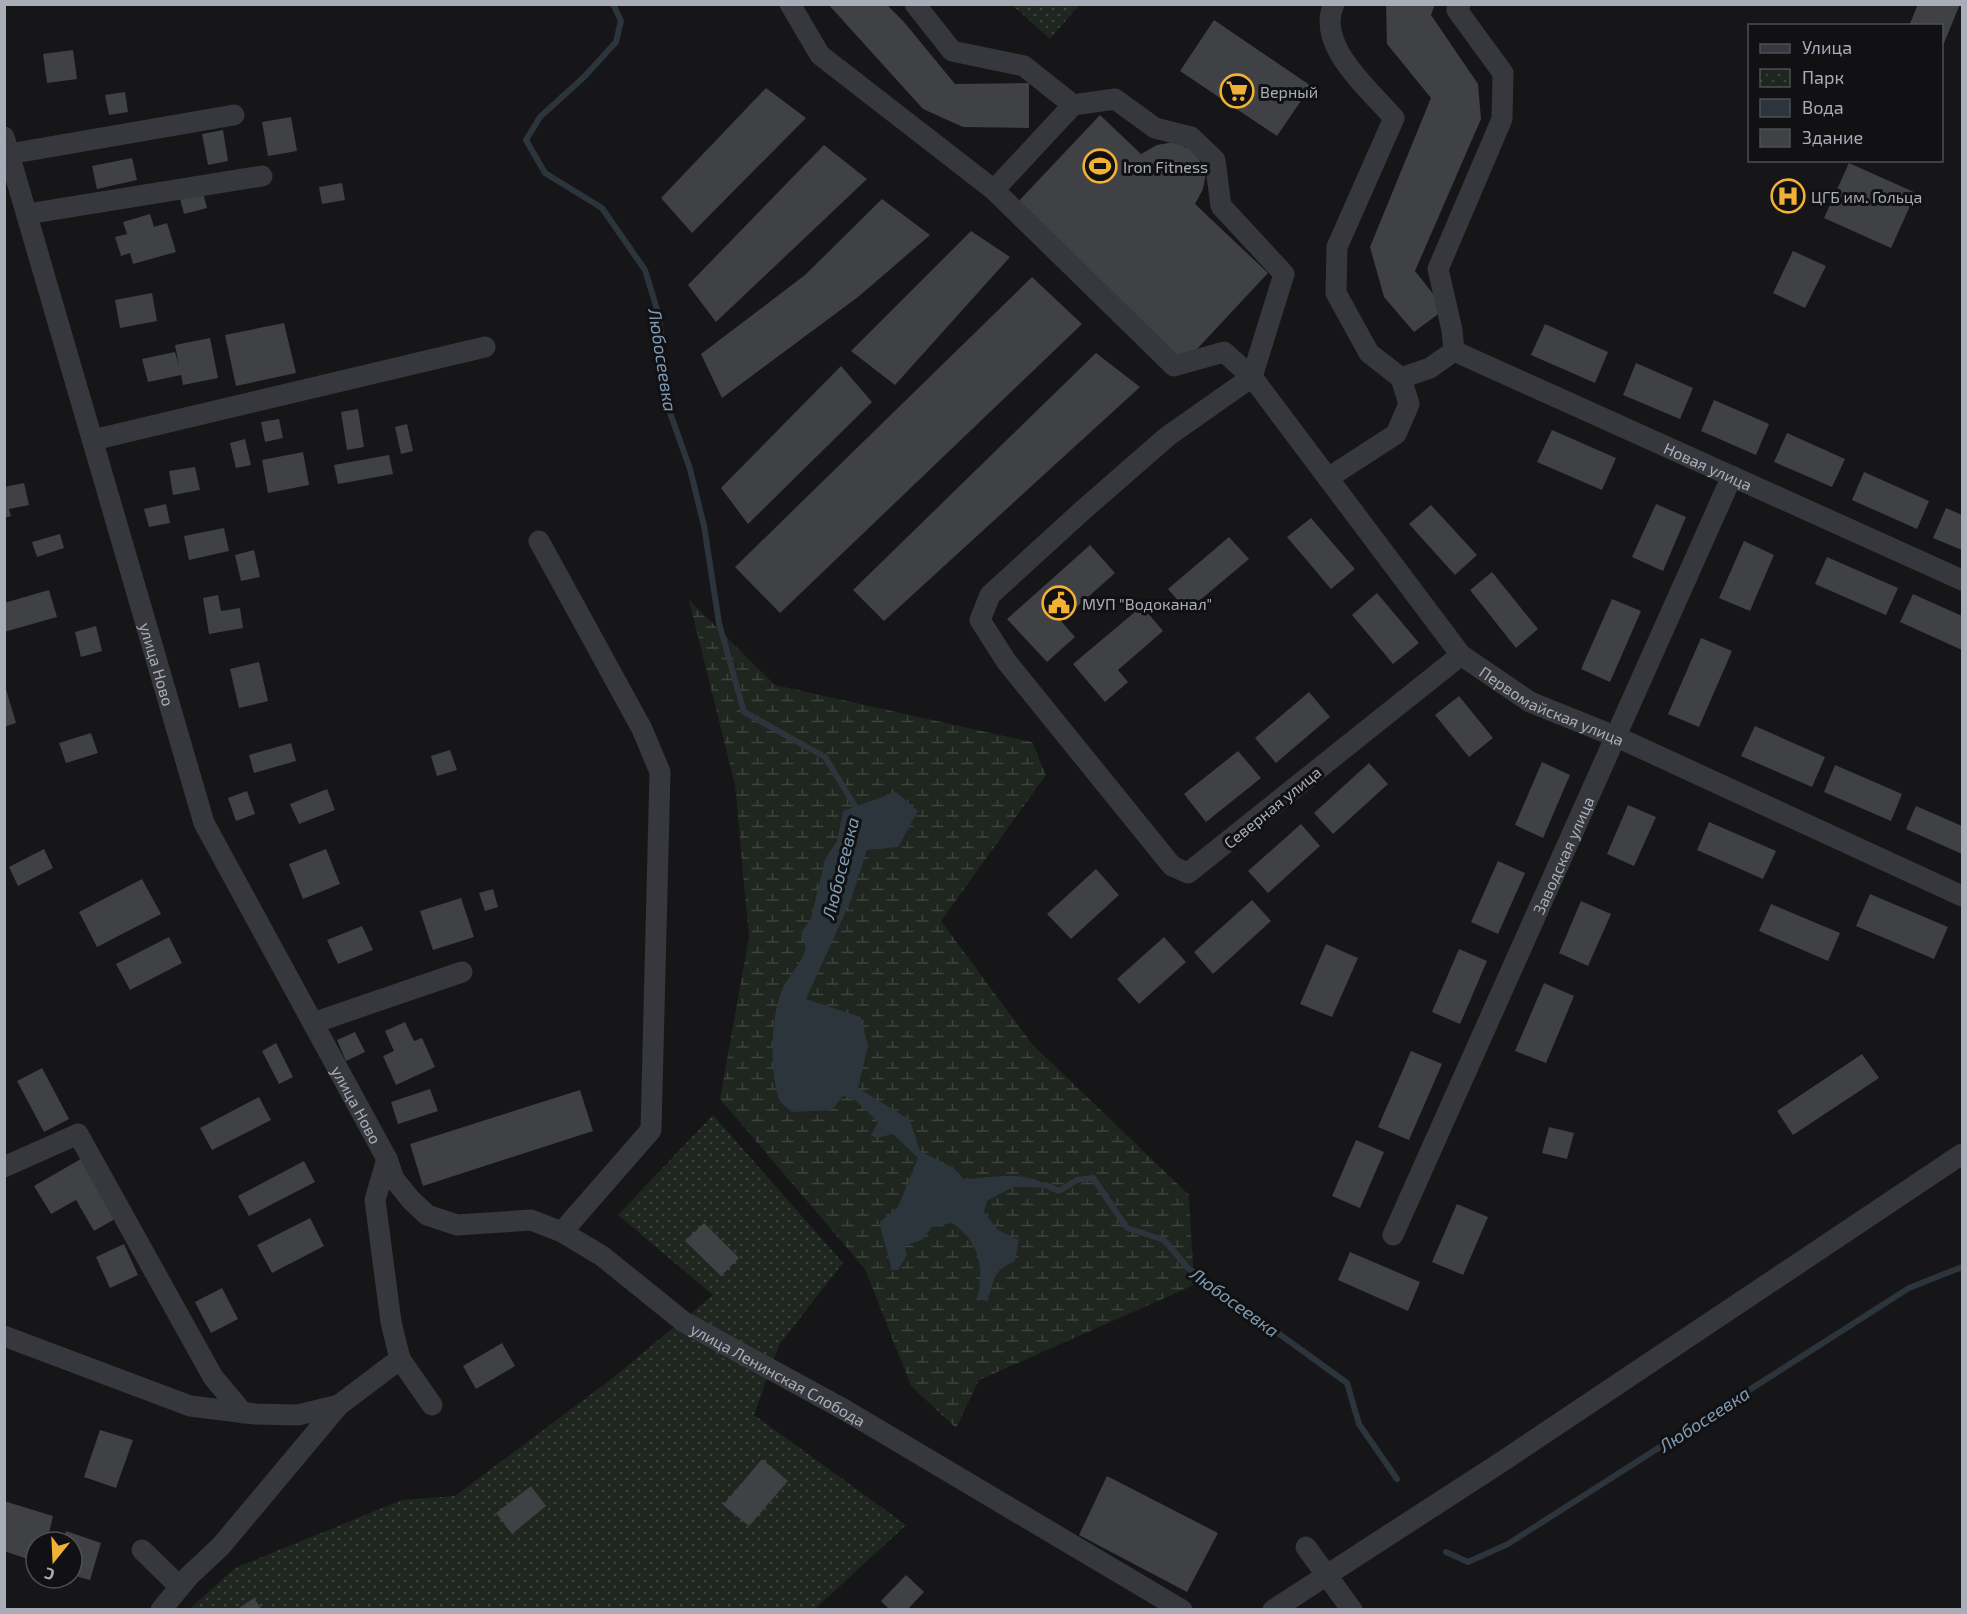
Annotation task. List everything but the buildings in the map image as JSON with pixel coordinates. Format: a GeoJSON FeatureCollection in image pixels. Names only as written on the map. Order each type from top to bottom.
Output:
{"type":"FeatureCollection","features":[{"type":"Feature","properties":{"kind":"street"},"geometry":{"type":"LineString","coordinates":[[790,4],[820,55],[994,190],[1073,105],[1115,99],[1155,128],[1191,137],[1215,160],[1221,206],[1284,274],[1252,377]]}},
{"type":"Feature","properties":{"kind":"street"},"geometry":{"type":"LineString","coordinates":[[915,4],[952,51],[1024,66],[1073,105]]}},
{"type":"Feature","properties":{"kind":"street"},"geometry":{"type":"LineString","coordinates":[[1328,478],[1396,434],[1408,404],[1401,378],[1370,353],[1336,293],[1337,247],[1394,118],[1337,52],[1329,16],[1334,4]]}},
{"type":"Feature","properties":{"kind":"street"},"geometry":{"type":"LineString","coordinates":[[1401,378],[1430,368],[1454,351],[1452,330],[1438,269],[1502,119],[1503,73],[1457,10],[1460,4]]}},
{"type":"Feature","properties":{"kind":"street"},"geometry":{"type":"LineString","coordinates":[[7,145],[234,115]]}},
{"type":"Feature","properties":{"kind":"street","name":"улица Ново"},"geometry":{"type":"LineString","coordinates":[[7,145],[204,823],[387,1159]]}},
{"type":"Feature","properties":{"kind":"street"},"geometry":{"type":"LineString","coordinates":[[27,214],[262,176]]}},
{"type":"Feature","properties":{"kind":"street","name":"Первомайская улица"},"geometry":{"type":"LineString","coordinates":[[994,190],[1174,366],[1224,352],[1252,377],[1461,655],[1530,702],[1617,737],[1962,896]]}},
{"type":"Feature","properties":{"kind":"street"},"geometry":{"type":"LineString","coordinates":[[93,440],[485,347]]}},
{"type":"Feature","properties":{"kind":"street","name":"Новая улица"},"geometry":{"type":"LineString","coordinates":[[1454,351],[1962,580]]}},
{"type":"Feature","properties":{"kind":"street","name":"Северная улица"},"geometry":{"type":"LineString","coordinates":[[1252,377],[1168,436],[990,595],[980,620],[1006,661],[1172,866],[1188,873],[1461,655]]}},
{"type":"Feature","properties":{"kind":"street","name":"Заводская улица"},"geometry":{"type":"LineString","coordinates":[[1393,1234],[1732,476]]}},
{"type":"Feature","properties":{"kind":"street"},"geometry":{"type":"LineString","coordinates":[[539,541],[642,729],[660,772],[651,1130],[562,1232]]}},
{"type":"Feature","properties":{"kind":"street"},"geometry":{"type":"LineString","coordinates":[[313,1023],[462,972]]}},
{"type":"Feature","properties":{"kind":"street"},"geometry":{"type":"LineString","coordinates":[[4,1167],[78,1134],[213,1377],[243,1413]]}},
{"type":"Feature","properties":{"kind":"street"},"geometry":{"type":"LineString","coordinates":[[1273,1610],[1500,1463],[1962,1154]]}},
{"type":"Feature","properties":{"kind":"street"},"geometry":{"type":"LineString","coordinates":[[387,1159],[375,1200],[399,1359],[432,1405]]}},
{"type":"Feature","properties":{"kind":"street","name":"улица Ленинская Слобода"},"geometry":{"type":"LineString","coordinates":[[387,1159],[394,1179],[427,1215],[457,1225],[531,1220],[562,1232],[602,1256],[684,1322],[845,1410],[1182,1610]]}},
{"type":"Feature","properties":{"kind":"street"},"geometry":{"type":"LineString","coordinates":[[4,1336],[190,1406],[243,1413],[298,1415],[339,1405]]}},
{"type":"Feature","properties":{"kind":"street"},"geometry":{"type":"LineString","coordinates":[[161,1610],[180,1587],[221,1546],[339,1405],[399,1359]]}},
{"type":"Feature","properties":{"kind":"street"},"geometry":{"type":"LineString","coordinates":[[1306,1547],[1352,1610]]}},
{"type":"Feature","properties":{"kind":"street"},"geometry":{"type":"LineString","coordinates":[[142,1550],[180,1587]]}},
{"type":"Feature","properties":{"kind":"green space"},"geometry":{"type":"Polygon","coordinates":[[[1076,4],[1078,6],[1050,39],[1012,5],[1076,4]]]}},
{"type":"Feature","properties":{"kind":"green space"},"geometry":{"type":"Polygon","coordinates":[[[689,600],[775,685],[1032,742],[1046,775],[941,921],[1032,1044],[1189,1195],[1194,1285],[979,1380],[956,1428],[911,1386],[865,1269],[720,1099],[749,937],[735,785],[689,600]]]}},
{"type":"Feature","properties":{"kind":"green space"},"geometry":{"type":"Polygon","coordinates":[[[713,1115],[843,1263],[779,1345],[754,1415],[906,1525],[815,1609],[188,1610],[235,1568],[402,1500],[455,1496],[609,1381],[713,1295],[618,1215],[713,1115]]]}},
{"type":"Feature","properties":{"kind":"water"},"geometry":{"type":"Polygon","coordinates":[[[896,792],[918,811],[898,847],[867,850],[851,900],[806,999],[861,1017],[868,1046],[858,1088],[910,1120],[920,1151],[952,1167],[964,1179],[998,1176],[1032,1178],[1051,1188],[1013,1187],[987,1201],[984,1212],[998,1230],[1019,1240],[1015,1261],[998,1272],[987,1301],[977,1299],[980,1266],[974,1247],[961,1230],[952,1223],[932,1227],[922,1240],[905,1246],[907,1255],[898,1270],[891,1270],[880,1222],[898,1207],[918,1158],[893,1134],[876,1138],[871,1135],[878,1122],[854,1099],[843,1096],[832,1110],[792,1112],[780,1101],[776,1087],[773,1041],[776,1009],[785,984],[806,949],[801,933],[811,918],[825,859],[837,841],[843,811],[896,792]]]}},
{"type":"Feature","properties":{"kind":"waterway","name":"Любосеевка"},"geometry":{"type":"LineString","coordinates":[[613,4],[621,21],[616,42],[584,77],[540,117],[526,140],[545,173],[602,208],[645,270],[659,316],[668,407],[690,469],[704,526],[719,623],[744,712],[825,757],[855,806],[853,814]]}},
{"type":"Feature","properties":{"kind":"waterway","name":"Любосеевка"},"geometry":{"type":"LineString","coordinates":[[1045,1185],[1059,1191],[1077,1180],[1093,1178],[1127,1228],[1164,1240],[1188,1268],[1347,1383],[1359,1424],[1397,1479]]}},
{"type":"Feature","properties":{"kind":"waterway","name":"Любосеевка"},"geometry":{"type":"LineString","coordinates":[[1446,1552],[1468,1562],[1508,1544],[1909,1288],[1962,1267]]}},
{"type":"Feature","properties":{"kind":"place","name":"Верный"},"geometry":{"type":"Point","coordinates":[1237,91]}},
{"type":"Feature","properties":{"kind":"place","name":"Iron Fitness"},"geometry":{"type":"Point","coordinates":[1100,166]}},
{"type":"Feature","properties":{"kind":"place","name":"ЦГБ им. Гольца"},"geometry":{"type":"Point","coordinates":[1788,196]}},
{"type":"Feature","properties":{"kind":"place","name":"МУП \"Водоканал\""},"geometry":{"type":"Point","coordinates":[1059,603]}}]}
